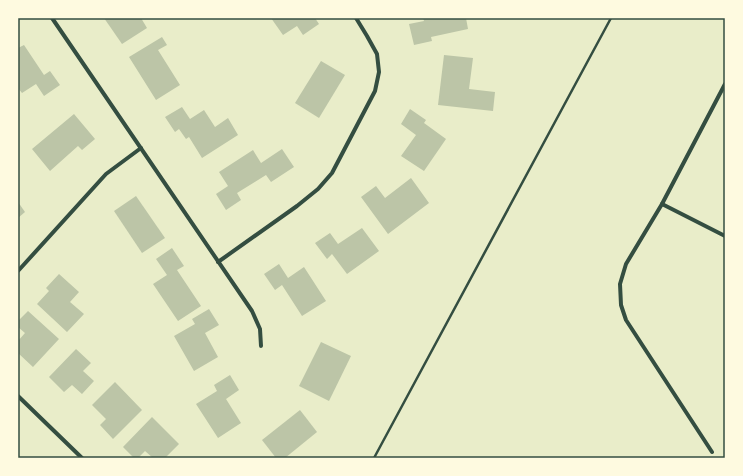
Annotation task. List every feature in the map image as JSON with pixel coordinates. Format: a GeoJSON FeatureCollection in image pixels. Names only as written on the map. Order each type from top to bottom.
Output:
{"type":"FeatureCollection","features":[{"type":"Feature","properties":{"kind":"street"},"geometry":{"type":"LineString","coordinates":[[52,18],[252,312],[260,329],[261,346]]}},
{"type":"Feature","properties":{"kind":"street"},"geometry":{"type":"LineString","coordinates":[[218,262],[297,206],[318,189],[332,173],[374,91],[380,72],[377,54],[356,18]]}},
{"type":"Feature","properties":{"kind":"street"},"geometry":{"type":"LineString","coordinates":[[712,452],[626,320],[621,305],[620,284],[626,264],[662,204],[725,84]]}},
{"type":"Feature","properties":{"kind":"street"},"geometry":{"type":"LineString","coordinates":[[18,270],[106,174],[141,148]]}},
{"type":"Feature","properties":{"kind":"street"},"geometry":{"type":"LineString","coordinates":[[662,204],[725,236]]}},
{"type":"Feature","properties":{"kind":"street"},"geometry":{"type":"LineString","coordinates":[[18,396],[82,458]]}},
{"type":"Feature","properties":{"kind":"path"},"geometry":{"type":"LineString","coordinates":[[374,458],[611,18]]}},
{"type":"Feature","properties":{"kind":"building"},"geometry":{"type":"Polygon","coordinates":[[[104,18],[141,18],[147,28],[122,44],[104,18]]]}},
{"type":"Feature","properties":{"kind":"building"},"geometry":{"type":"Polygon","coordinates":[[[271,18],[315,18],[319,24],[303,35],[297,26],[283,35],[271,18]]]}},
{"type":"Feature","properties":{"kind":"building"},"geometry":{"type":"Polygon","coordinates":[[[423,18],[466,18],[468,29],[431,37],[432,41],[414,45],[409,24],[424,21],[423,18]]]}},
{"type":"Feature","properties":{"kind":"building"},"geometry":{"type":"Polygon","coordinates":[[[162,37],[167,45],[158,50],[180,85],[156,100],[129,57],[162,37]]]}},
{"type":"Feature","properties":{"kind":"building"},"geometry":{"type":"Polygon","coordinates":[[[24,45],[44,75],[50,71],[60,85],[44,96],[36,84],[22,93],[18,88],[18,48],[24,45]]]}},
{"type":"Feature","properties":{"kind":"building"},"geometry":{"type":"Polygon","coordinates":[[[444,55],[473,58],[469,89],[495,92],[493,111],[438,105],[444,55]]]}},
{"type":"Feature","properties":{"kind":"building"},"geometry":{"type":"Polygon","coordinates":[[[321,61],[345,75],[319,118],[295,103],[321,61]]]}},
{"type":"Feature","properties":{"kind":"building"},"geometry":{"type":"Polygon","coordinates":[[[182,107],[190,119],[204,110],[215,127],[228,118],[238,135],[202,158],[189,137],[186,139],[179,129],[175,132],[165,117],[182,107]]]}},
{"type":"Feature","properties":{"kind":"building"},"geometry":{"type":"Polygon","coordinates":[[[410,109],[426,120],[424,123],[446,139],[424,171],[401,156],[416,135],[401,124],[410,109]]]}},
{"type":"Feature","properties":{"kind":"building"},"geometry":{"type":"Polygon","coordinates":[[[74,114],[95,139],[82,150],[78,146],[50,171],[32,149],[74,114]]]}},
{"type":"Feature","properties":{"kind":"building"},"geometry":{"type":"Polygon","coordinates":[[[282,149],[294,167],[271,182],[266,175],[237,193],[241,200],[226,210],[216,194],[228,186],[219,172],[253,150],[261,163],[282,149]]]}},
{"type":"Feature","properties":{"kind":"building"},"geometry":{"type":"Polygon","coordinates":[[[411,178],[429,203],[388,234],[361,197],[376,186],[385,198],[411,178]]]}},
{"type":"Feature","properties":{"kind":"building"},"geometry":{"type":"Polygon","coordinates":[[[136,196],[165,238],[142,253],[114,211],[136,196]]]}},
{"type":"Feature","properties":{"kind":"building"},"geometry":{"type":"Polygon","coordinates":[[[18,202],[25,212],[18,218],[18,202]]]}},
{"type":"Feature","properties":{"kind":"building"},"geometry":{"type":"Polygon","coordinates":[[[362,228],[379,251],[347,274],[332,254],[327,259],[315,243],[330,233],[338,244],[362,228]]]}},
{"type":"Feature","properties":{"kind":"building"},"geometry":{"type":"Polygon","coordinates":[[[172,248],[184,266],[177,270],[201,306],[178,321],[153,284],[167,275],[156,259],[172,248]]]}},
{"type":"Feature","properties":{"kind":"building"},"geometry":{"type":"Polygon","coordinates":[[[279,264],[288,278],[304,267],[326,301],[302,316],[282,285],[275,290],[264,274],[279,264]]]}},
{"type":"Feature","properties":{"kind":"building"},"geometry":{"type":"Polygon","coordinates":[[[59,274],[79,292],[70,302],[84,314],[67,332],[37,304],[49,291],[46,288],[59,274]]]}},
{"type":"Feature","properties":{"kind":"building"},"geometry":{"type":"Polygon","coordinates":[[[209,309],[219,325],[205,333],[218,357],[194,371],[174,336],[195,324],[192,319],[209,309]]]}},
{"type":"Feature","properties":{"kind":"building"},"geometry":{"type":"Polygon","coordinates":[[[28,311],[59,339],[33,367],[18,353],[18,341],[25,333],[18,327],[18,321],[28,311]]]}},
{"type":"Feature","properties":{"kind":"building"},"geometry":{"type":"Polygon","coordinates":[[[321,342],[351,356],[329,401],[299,386],[321,342]]]}},
{"type":"Feature","properties":{"kind":"building"},"geometry":{"type":"Polygon","coordinates":[[[76,349],[91,363],[83,371],[94,381],[82,394],[72,385],[64,392],[49,377],[76,349]]]}},
{"type":"Feature","properties":{"kind":"building"},"geometry":{"type":"Polygon","coordinates":[[[230,375],[239,390],[226,399],[241,423],[218,438],[196,404],[217,391],[214,385],[230,375]]]}},
{"type":"Feature","properties":{"kind":"building"},"geometry":{"type":"Polygon","coordinates":[[[115,382],[142,410],[113,439],[100,425],[106,419],[92,405],[115,382]]]}},
{"type":"Feature","properties":{"kind":"building"},"geometry":{"type":"Polygon","coordinates":[[[300,410],[317,432],[285,458],[276,458],[262,440],[300,410]]]}},
{"type":"Feature","properties":{"kind":"building"},"geometry":{"type":"Polygon","coordinates":[[[152,417],[179,444],[165,458],[153,458],[145,451],[138,458],[134,458],[123,447],[152,417]]]}}]}
